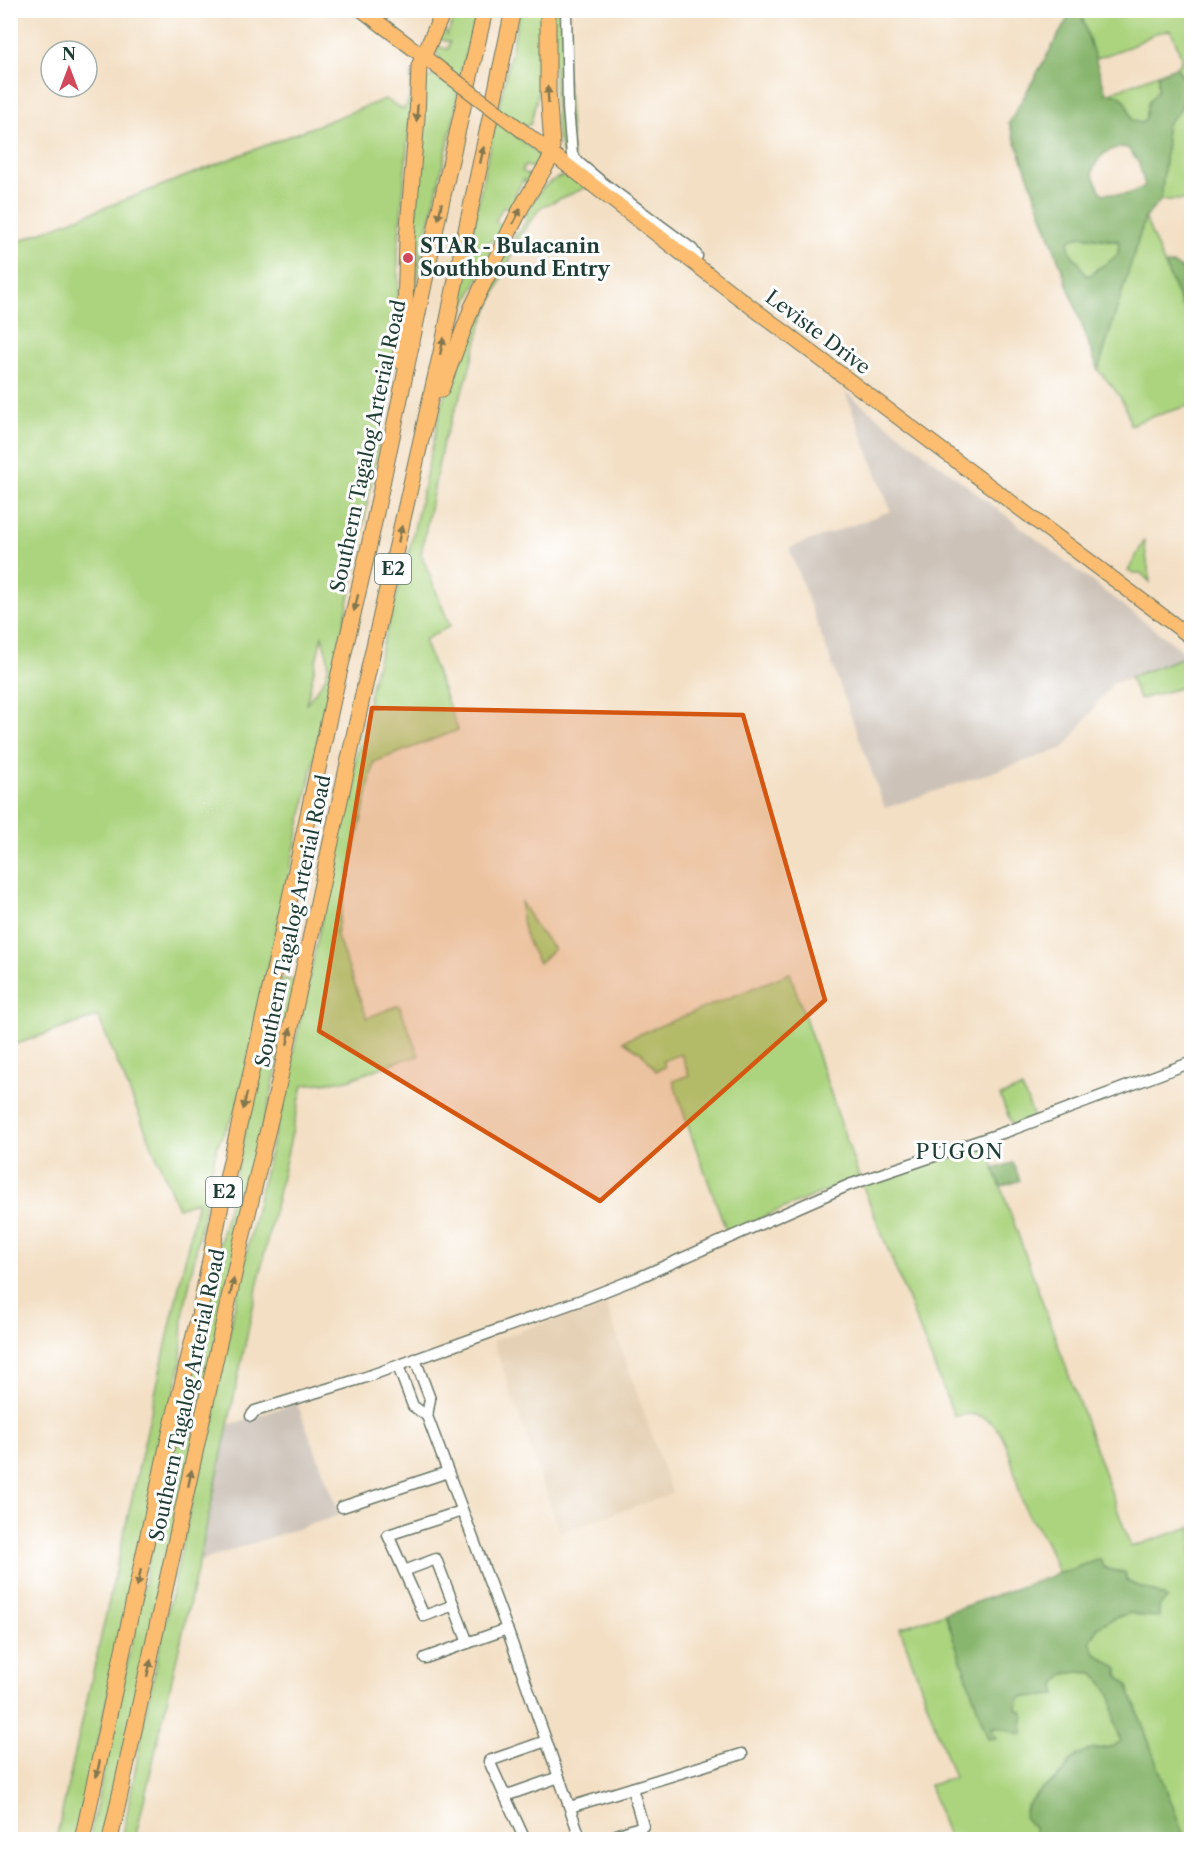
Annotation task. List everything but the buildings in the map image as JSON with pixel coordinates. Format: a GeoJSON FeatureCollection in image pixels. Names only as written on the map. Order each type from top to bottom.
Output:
{"type":"FeatureCollection","features":[{"type":"Feature","properties":{"kind":"highway"},"geometry":{"type":"LineString","coordinates":[[387,462],[404,325],[419,66],[444,10]]}},
{"type":"Feature","properties":{"kind":"highway","name":"Southern Tagalog Arterial Road"},"geometry":{"type":"LineString","coordinates":[[82,1839],[334,695],[367,557],[439,213],[485,10]]}},
{"type":"Feature","properties":{"kind":"highway","name":"Southern Tagalog Arterial Road"},"geometry":{"type":"LineString","coordinates":[[112,1839],[241,1243],[278,1087],[365,684],[444,339],[513,10]]}},
{"type":"Feature","properties":{"kind":"highway"},"geometry":{"type":"LineString","coordinates":[[406,505],[440,392],[464,326],[502,245],[528,196],[546,169],[551,153],[548,10]]}},
{"type":"Feature","properties":{"kind":"main road","name":"Leviste Drive"},"geometry":{"type":"LineString","coordinates":[[362,10],[1191,638]]}},
{"type":"Feature","properties":{"kind":"street"},"geometry":{"type":"LineString","coordinates":[[566,10],[568,108],[572,155],[610,188],[692,249],[697,256],[694,262]]}},
{"type":"Feature","properties":{"kind":"street"},"geometry":{"type":"LineString","coordinates":[[251,1416],[255,1411],[398,1365],[587,1298],[849,1185],[1011,1130],[1191,1062]]}},
{"type":"Feature","properties":{"kind":"street"},"geometry":{"type":"LineString","coordinates":[[415,1359],[430,1399],[427,1416],[507,1629],[581,1839]]}},
{"type":"Feature","properties":{"kind":"street"},"geometry":{"type":"LineString","coordinates":[[398,1365],[413,1406],[427,1416]]}},
{"type":"Feature","properties":{"kind":"street"},"geometry":{"type":"LineString","coordinates":[[342,1507],[448,1472]]}},
{"type":"Feature","properties":{"kind":"street"},"geometry":{"type":"LineString","coordinates":[[454,1605],[424,1616],[388,1535],[462,1511]]}},
{"type":"Feature","properties":{"kind":"street"},"geometry":{"type":"LineString","coordinates":[[404,1571],[436,1559],[468,1643]]}},
{"type":"Feature","properties":{"kind":"street"},"geometry":{"type":"LineString","coordinates":[[425,1658],[507,1629]]}},
{"type":"Feature","properties":{"kind":"street"},"geometry":{"type":"LineString","coordinates":[[525,1839],[489,1761],[546,1741]]}},
{"type":"Feature","properties":{"kind":"street"},"geometry":{"type":"LineString","coordinates":[[570,1806],[742,1754]]}},
{"type":"Feature","properties":{"kind":"street"},"geometry":{"type":"LineString","coordinates":[[505,1796],[559,1777]]}},
{"type":"Feature","properties":{"kind":"street"},"geometry":{"type":"LineString","coordinates":[[602,1839],[643,1826],[632,1788]]}},
{"type":"Feature","properties":{"kind":"highlighted area"},"geometry":{"type":"Polygon","coordinates":[[[372,708],[743,715],[825,1000],[600,1201],[319,1031],[372,708]]]}},
{"type":"Feature","properties":{"kind":"shaded area"},"geometry":{"type":"Polygon","coordinates":[[[845,392],[1189,655],[1112,684],[1064,748],[885,808],[789,548],[891,511],[845,392]]]}},
{"type":"Feature","properties":{"kind":"shaded area"},"geometry":{"type":"Polygon","coordinates":[[[605,1301],[672,1494],[560,1532],[493,1341],[605,1301]]]}},
{"type":"Feature","properties":{"kind":"shaded area"},"geometry":{"type":"Polygon","coordinates":[[[297,1403],[340,1515],[199,1562],[228,1425],[297,1403]]]}},
{"type":"Feature","properties":{"kind":"green space"},"geometry":{"type":"Polygon","coordinates":[[[1083,10],[1191,11],[1191,82],[1186,81],[1176,67],[1181,63],[1181,56],[1171,30],[1156,33],[1131,46],[1095,59],[1081,13],[1083,10]]]}},
{"type":"Feature","properties":{"kind":"green space"},"geometry":{"type":"Polygon","coordinates":[[[455,11],[477,11],[458,87],[455,113],[406,334],[411,264],[418,264],[419,251],[413,250],[425,79],[435,75],[445,83],[449,83],[444,66],[436,52],[438,47],[448,49],[450,42],[439,39],[443,27],[447,35],[455,11]]]}},
{"type":"Feature","properties":{"kind":"green space"},"geometry":{"type":"Polygon","coordinates":[[[520,11],[542,11],[540,83],[531,124],[527,126],[521,123],[516,136],[534,150],[539,159],[534,169],[525,165],[522,171],[532,177],[527,185],[524,179],[515,194],[517,201],[513,208],[503,207],[496,220],[504,227],[497,242],[491,240],[487,244],[491,251],[460,317],[458,308],[484,173],[520,11]]]}},
{"type":"Feature","properties":{"kind":"green space"},"geometry":{"type":"Polygon","coordinates":[[[551,11],[562,11],[573,162],[563,154],[557,135],[551,11]]]}},
{"type":"Feature","properties":{"kind":"green space"},"geometry":{"type":"Polygon","coordinates":[[[1072,11],[1083,11],[1081,14],[1106,93],[1118,95],[1125,100],[1132,120],[1140,123],[1145,121],[1148,103],[1158,90],[1158,74],[1176,67],[1186,81],[1191,82],[1191,94],[1184,98],[1178,113],[1167,124],[1161,200],[1145,218],[1098,370],[1009,123],[1072,11]],[[1120,147],[1102,156],[1092,173],[1104,194],[1127,194],[1145,186],[1139,163],[1128,148],[1120,147]],[[1081,236],[1070,239],[1069,247],[1086,276],[1093,274],[1118,254],[1119,241],[1081,236]]]}},
{"type":"Feature","properties":{"kind":"green space"},"geometry":{"type":"Polygon","coordinates":[[[411,73],[413,79],[398,251],[398,323],[390,393],[344,625],[237,1108],[215,1154],[183,1316],[181,1363],[77,1839],[56,1839],[198,1201],[178,1208],[98,1016],[11,1046],[11,244],[385,99],[404,110],[410,96],[411,73]],[[322,635],[306,705],[327,672],[328,658],[322,635]]]}},
{"type":"Feature","properties":{"kind":"green space"},"geometry":{"type":"Polygon","coordinates":[[[1158,74],[1158,90],[1147,109],[1145,121],[1140,123],[1132,120],[1109,93],[1158,74]]]}},
{"type":"Feature","properties":{"kind":"green space"},"geometry":{"type":"Polygon","coordinates":[[[1191,94],[1191,200],[1161,200],[1167,124],[1181,108],[1184,98],[1191,94]]]}},
{"type":"Feature","properties":{"kind":"green space"},"geometry":{"type":"Polygon","coordinates":[[[571,175],[587,187],[541,207],[520,237],[482,323],[466,381],[443,442],[421,554],[450,626],[424,640],[458,730],[374,762],[336,934],[367,1018],[399,1005],[419,1056],[398,1061],[348,1080],[303,1085],[265,1250],[199,1562],[135,1839],[122,1840],[148,1701],[259,1196],[284,1096],[374,675],[410,548],[442,403],[457,356],[477,309],[516,234],[520,232],[527,218],[525,216],[548,183],[562,176],[571,175]]]}},
{"type":"Feature","properties":{"kind":"green space"},"geometry":{"type":"Polygon","coordinates":[[[1145,218],[1182,306],[1191,306],[1191,405],[1130,425],[1123,402],[1098,370],[1145,218]]]}},
{"type":"Feature","properties":{"kind":"green space"},"geometry":{"type":"Polygon","coordinates":[[[1081,236],[1119,242],[1118,254],[1106,266],[1086,276],[1070,253],[1070,239],[1081,236]]]}},
{"type":"Feature","properties":{"kind":"green space"},"geometry":{"type":"Polygon","coordinates":[[[1171,264],[1191,273],[1191,306],[1182,306],[1165,265],[1171,264]]]}},
{"type":"Feature","properties":{"kind":"green space"},"geometry":{"type":"Polygon","coordinates":[[[1144,541],[1150,582],[1141,573],[1128,571],[1144,541]]]}},
{"type":"Feature","properties":{"kind":"green space"},"geometry":{"type":"Polygon","coordinates":[[[1189,655],[1191,657],[1191,685],[1139,699],[1130,677],[1189,655]]]}},
{"type":"Feature","properties":{"kind":"green space"},"geometry":{"type":"Polygon","coordinates":[[[521,902],[536,927],[554,949],[539,963],[525,934],[521,902]]]}},
{"type":"Feature","properties":{"kind":"green space"},"geometry":{"type":"Polygon","coordinates":[[[790,973],[859,1177],[727,1232],[673,1081],[689,1075],[681,1054],[663,1061],[665,1067],[656,1071],[643,1054],[623,1041],[790,973]]]}},
{"type":"Feature","properties":{"kind":"green space"},"geometry":{"type":"Polygon","coordinates":[[[280,978],[296,981],[106,1839],[89,1840],[170,1464],[280,978]]]}},
{"type":"Feature","properties":{"kind":"green space"},"geometry":{"type":"Polygon","coordinates":[[[1022,1088],[1034,1117],[1012,1125],[1000,1096],[1022,1088]]]}},
{"type":"Feature","properties":{"kind":"green space"},"geometry":{"type":"Polygon","coordinates":[[[985,1143],[1131,1547],[1191,1527],[1191,1839],[1184,1837],[1128,1686],[1118,1675],[1118,1669],[1095,1653],[1090,1642],[1098,1627],[1112,1619],[1130,1613],[1144,1616],[1167,1599],[1126,1581],[1125,1572],[1103,1567],[1100,1559],[1058,1574],[1047,1544],[1026,1511],[1012,1461],[998,1430],[988,1420],[973,1415],[954,1416],[862,1184],[985,1143]]]}},
{"type":"Feature","properties":{"kind":"green space"},"geometry":{"type":"Polygon","coordinates":[[[1013,1163],[1020,1180],[1001,1187],[994,1169],[1013,1163]]]}},
{"type":"Feature","properties":{"kind":"green space"},"geometry":{"type":"Polygon","coordinates":[[[1100,1559],[1103,1567],[1125,1573],[1127,1581],[1167,1599],[1159,1606],[1159,1617],[1130,1613],[1112,1619],[1098,1627],[1090,1642],[1095,1653],[1118,1669],[1118,1675],[1128,1686],[1185,1839],[1035,1839],[1034,1828],[1024,1817],[1034,1796],[1063,1773],[1077,1755],[1112,1746],[1121,1741],[1115,1723],[1112,1699],[1106,1687],[1094,1673],[1064,1674],[1056,1684],[1056,1695],[1022,1697],[1018,1700],[1017,1709],[1024,1713],[1022,1727],[1024,1733],[993,1727],[992,1731],[997,1738],[988,1739],[945,1613],[1100,1559]]]}},
{"type":"Feature","properties":{"kind":"green space"},"geometry":{"type":"Polygon","coordinates":[[[945,1613],[988,1739],[993,1727],[1004,1727],[1018,1734],[1022,1727],[1024,1713],[1017,1710],[1018,1700],[1022,1697],[1056,1695],[1056,1684],[1064,1674],[1094,1673],[1106,1687],[1112,1699],[1120,1744],[1083,1752],[1068,1762],[1065,1771],[1033,1797],[1025,1810],[1034,1828],[1035,1839],[949,1839],[929,1785],[954,1778],[900,1628],[945,1613]]]}},
{"type":"Feature","properties":{"kind":"place","name":"STAR - Bulacanin Southbound Entry"},"geometry":{"type":"Point","coordinates":[408,258]}},
{"type":"Feature","properties":{"kind":"district","name":"PUGON"},"geometry":{"type":"Point","coordinates":[960,1151]}}]}
